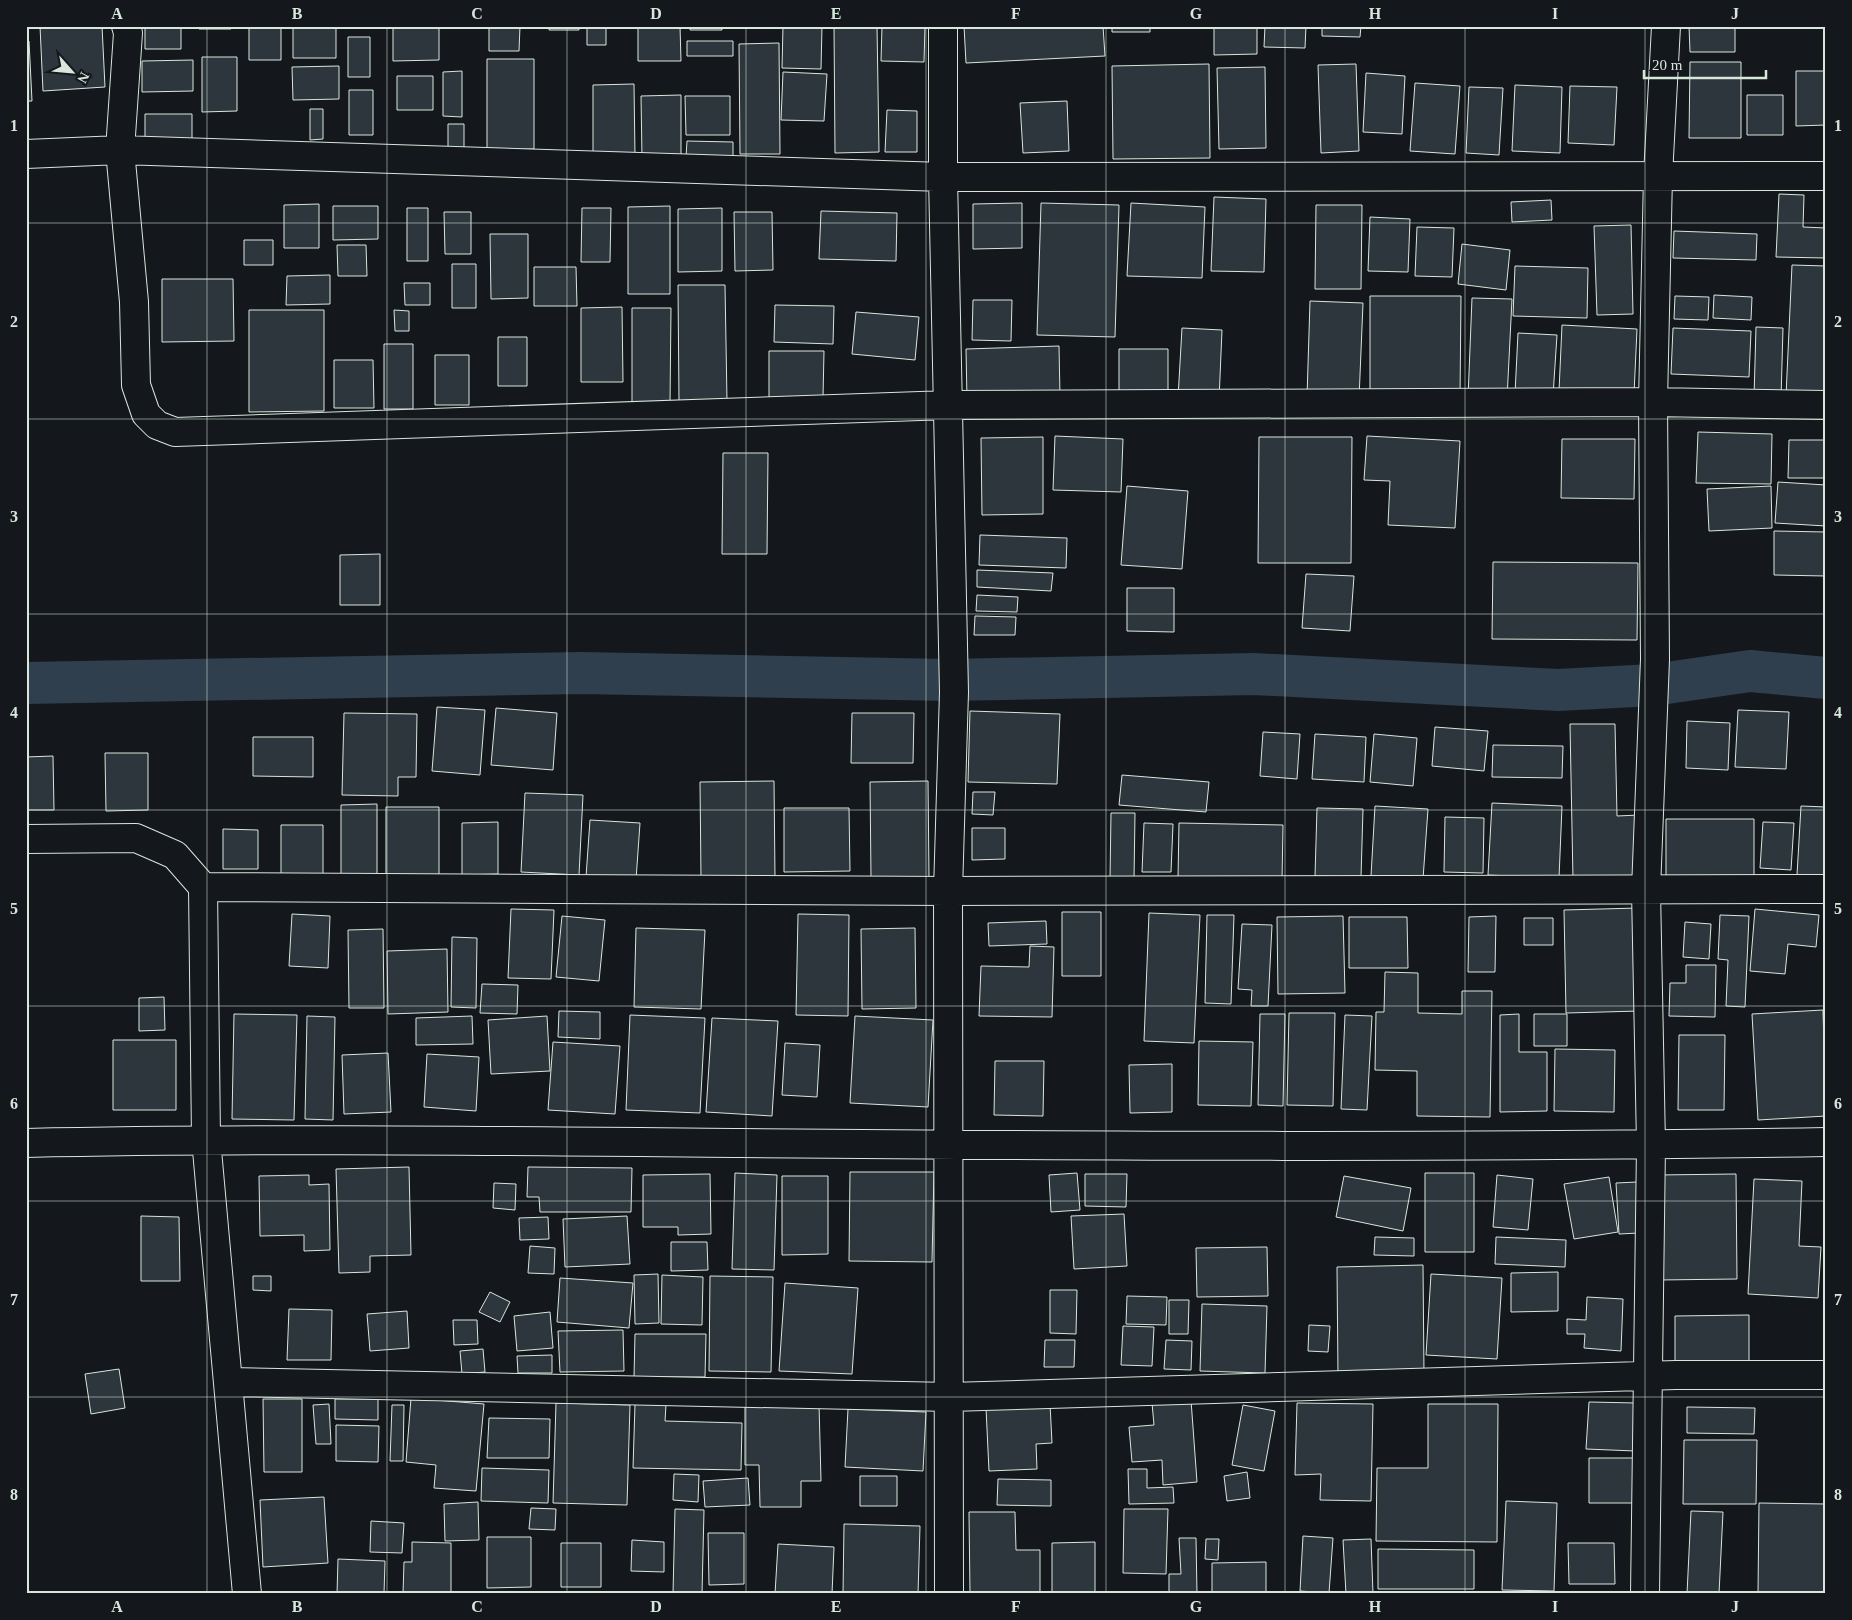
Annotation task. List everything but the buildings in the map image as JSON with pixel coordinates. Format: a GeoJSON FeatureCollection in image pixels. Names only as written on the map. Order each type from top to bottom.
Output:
{"type":"FeatureCollection","features":[{"type":"Feature","properties":{"kind":"street"},"geometry":{"type":"LineString","coordinates":[[126,26],[128,33],[120,150],[134,302],[136,385],[146,414],[157,425],[175,432],[949,405],[1653,402],[1826,405]]}},
{"type":"Feature","properties":{"kind":"street"},"geometry":{"type":"LineString","coordinates":[[943,26],[942,177],[949,405],[954,692],[948,891],[949,1594]]}},
{"type":"Feature","properties":{"kind":"street"},"geometry":{"type":"LineString","coordinates":[[1645,1594],[1651,1145],[1646,890],[1656,659],[1653,402],[1658,176],[1666,26]]}},
{"type":"Feature","properties":{"kind":"street"},"geometry":{"type":"LineString","coordinates":[[26,154],[120,150],[942,177],[1826,176]]}},
{"type":"Feature","properties":{"kind":"street"},"geometry":{"type":"LineString","coordinates":[[26,838],[136,838],[175,855],[203,887],[206,1139],[247,1594]]}},
{"type":"Feature","properties":{"kind":"street"},"geometry":{"type":"LineString","coordinates":[[203,887],[948,891],[1826,889]]}},
{"type":"Feature","properties":{"kind":"street"},"geometry":{"type":"LineString","coordinates":[[26,1143],[206,1139],[949,1144],[1651,1145],[1826,1142]]}},
{"type":"Feature","properties":{"kind":"street"},"geometry":{"type":"LineString","coordinates":[[229,1382],[950,1397],[1648,1376],[1826,1375]]}},
{"type":"Feature","properties":{"kind":"waterway"},"geometry":{"type":"LineString","coordinates":[[26,683],[582,673],[948,680],[1254,674],[1558,690],[1653,685],[1750,671],[1826,678]]}}]}
